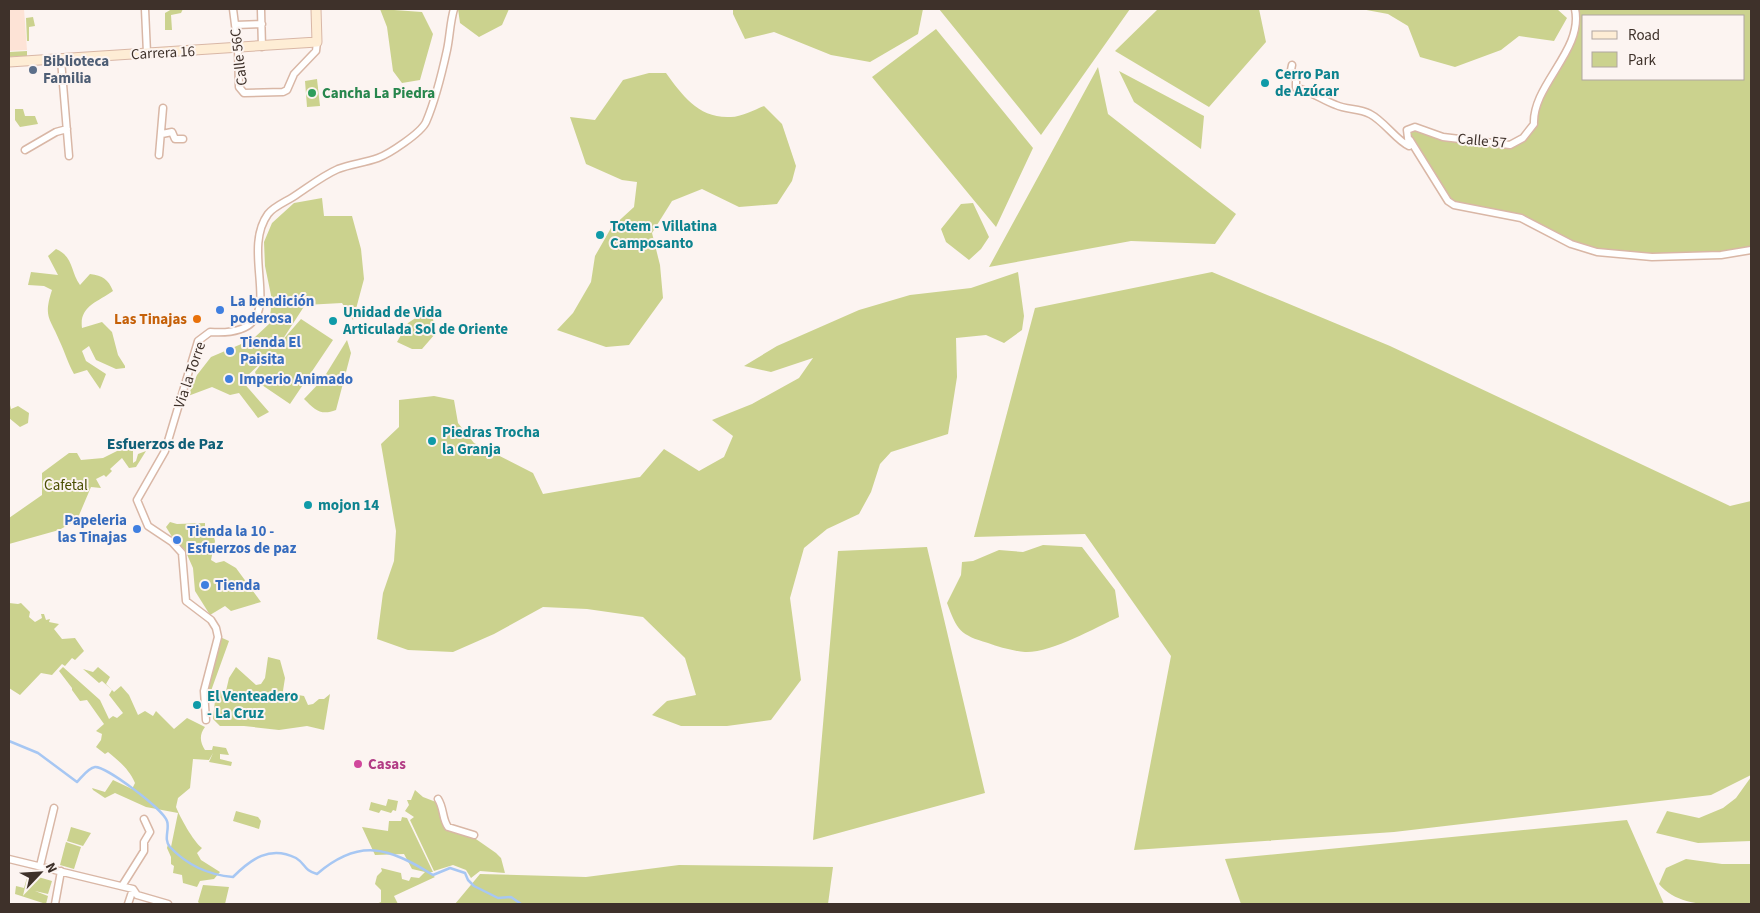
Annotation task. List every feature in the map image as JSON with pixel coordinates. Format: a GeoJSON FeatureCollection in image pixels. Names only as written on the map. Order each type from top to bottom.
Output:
{"type":"FeatureCollection","features":[{"type":"Feature","properties":{"kind":"street"},"geometry":{"type":"LineString","coordinates":[[145,9],[147,53]]}},
{"type":"Feature","properties":{"kind":"street","name":"Calle 56C"},"geometry":{"type":"LineString","coordinates":[[233,9],[238,48],[240,90],[244,93],[283,92],[288,90],[294,74],[316,51],[317,42]]}},
{"type":"Feature","properties":{"kind":"street"},"geometry":{"type":"LineString","coordinates":[[316,9],[317,42]]}},
{"type":"Feature","properties":{"kind":"street","name":"Via la Torre"},"geometry":{"type":"LineString","coordinates":[[206,720],[204,691],[216,646],[216,628],[211,620],[186,601],[182,553],[172,542],[148,526],[137,500],[165,451],[198,341],[210,332],[227,334],[240,331],[253,323],[259,314],[262,300],[257,241],[260,228],[268,213],[335,170],[378,158],[419,131],[425,124],[447,50],[454,9]]}},
{"type":"Feature","properties":{"kind":"street","name":"Calle 57"},"geometry":{"type":"LineString","coordinates":[[1408,137],[1407,130],[1409,127],[1415,127],[1443,137],[1491,144],[1510,145],[1523,138],[1534,124],[1534,114],[1538,103],[1554,75],[1578,22],[1575,9]]}},
{"type":"Feature","properties":{"kind":"street"},"geometry":{"type":"LineString","coordinates":[[260,10],[262,47]]}},
{"type":"Feature","properties":{"kind":"street"},"geometry":{"type":"LineString","coordinates":[[235,25],[262,24]]}},
{"type":"Feature","properties":{"kind":"street","name":"Carrera 16"},"geometry":{"type":"LineString","coordinates":[[9,62],[317,42]]}},
{"type":"Feature","properties":{"kind":"street"},"geometry":{"type":"LineString","coordinates":[[61,60],[69,156]]}},
{"type":"Feature","properties":{"kind":"street"},"geometry":{"type":"LineString","coordinates":[[1292,65],[1291,70],[1296,80],[1296,88],[1315,94],[1342,108],[1369,113],[1385,124],[1404,144],[1409,146],[1408,137]]}},
{"type":"Feature","properties":{"kind":"street"},"geometry":{"type":"LineString","coordinates":[[162,108],[164,117],[160,122],[162,144],[169,146]]}},
{"type":"Feature","properties":{"kind":"street"},"geometry":{"type":"LineString","coordinates":[[25,150],[56,132],[67,129]]}},
{"type":"Feature","properties":{"kind":"street"},"geometry":{"type":"LineString","coordinates":[[161,137],[172,132],[175,139],[183,139]]}},
{"type":"Feature","properties":{"kind":"street"},"geometry":{"type":"LineString","coordinates":[[159,155],[161,137]]}},
{"type":"Feature","properties":{"kind":"street"},"geometry":{"type":"LineString","coordinates":[[1408,137],[1448,201],[1454,205],[1521,218],[1571,244],[1598,252],[1652,257],[1721,255],[1751,250]]}},
{"type":"Feature","properties":{"kind":"street"},"geometry":{"type":"LineString","coordinates":[[438,799],[444,807],[445,820],[448,827],[474,835]]}},
{"type":"Feature","properties":{"kind":"street"},"geometry":{"type":"LineString","coordinates":[[40,866],[54,808]]}},
{"type":"Feature","properties":{"kind":"street"},"geometry":{"type":"LineString","coordinates":[[122,886],[144,851],[144,842],[150,832],[144,819]]}},
{"type":"Feature","properties":{"kind":"street"},"geometry":{"type":"LineString","coordinates":[[9,859],[133,889],[137,895],[168,904]]}},
{"type":"Feature","properties":{"kind":"street"},"geometry":{"type":"LineString","coordinates":[[55,904],[62,871]]}},
{"type":"Feature","properties":{"kind":"street"},"geometry":{"type":"LineString","coordinates":[[128,904],[133,889]]}},
{"type":"Feature","properties":{"kind":"shaded area"},"geometry":{"type":"Polygon","coordinates":[[[9,9],[24,9],[27,50],[9,51],[9,9]]]}},
{"type":"Feature","properties":{"kind":"green space"},"geometry":{"type":"Polygon","coordinates":[[[172,9],[183,9],[181,13],[171,15],[172,30],[165,30],[165,13],[172,9]]]}},
{"type":"Feature","properties":{"kind":"green space"},"geometry":{"type":"Polygon","coordinates":[[[380,9],[422,12],[433,34],[420,80],[402,83],[393,71],[387,27],[380,9]]]}},
{"type":"Feature","properties":{"kind":"green space"},"geometry":{"type":"Polygon","coordinates":[[[458,9],[509,9],[502,25],[479,37],[460,23],[458,9]]]}},
{"type":"Feature","properties":{"kind":"green space"},"geometry":{"type":"Polygon","coordinates":[[[733,9],[923,9],[918,34],[870,62],[831,55],[774,32],[745,39],[733,14],[733,9]]]}},
{"type":"Feature","properties":{"kind":"green space"},"geometry":{"type":"Polygon","coordinates":[[[939,9],[1130,9],[1041,135],[939,9]]]}},
{"type":"Feature","properties":{"kind":"green space"},"geometry":{"type":"Polygon","coordinates":[[[1158,9],[1259,9],[1266,42],[1209,107],[1115,51],[1158,9]]]}},
{"type":"Feature","properties":{"kind":"green space"},"geometry":{"type":"Polygon","coordinates":[[[1361,9],[1557,9],[1567,18],[1554,41],[1519,36],[1501,50],[1455,67],[1420,57],[1408,26],[1388,14],[1361,9]]]}},
{"type":"Feature","properties":{"kind":"green space"},"geometry":{"type":"Polygon","coordinates":[[[1575,9],[1751,9],[1751,250],[1685,255],[1597,252],[1571,244],[1521,218],[1454,205],[1408,137],[1409,127],[1510,145],[1534,124],[1534,115],[1571,38],[1575,9]]]}},
{"type":"Feature","properties":{"kind":"green space"},"geometry":{"type":"Polygon","coordinates":[[[33,17],[35,26],[29,27],[29,41],[27,41],[26,18],[33,17]]]}},
{"type":"Feature","properties":{"kind":"green space"},"geometry":{"type":"Polygon","coordinates":[[[936,29],[1033,148],[996,227],[872,77],[936,29]]]}},
{"type":"Feature","properties":{"kind":"green space"},"geometry":{"type":"Polygon","coordinates":[[[27,51],[27,56],[9,57],[9,52],[27,51]]]}},
{"type":"Feature","properties":{"kind":"green space"},"geometry":{"type":"Polygon","coordinates":[[[1098,67],[1108,114],[1236,214],[1215,244],[1131,241],[989,267],[1098,67]]]}},
{"type":"Feature","properties":{"kind":"green space"},"geometry":{"type":"Polygon","coordinates":[[[1119,71],[1204,116],[1201,149],[1134,102],[1119,71]]]}},
{"type":"Feature","properties":{"kind":"green space"},"geometry":{"type":"Polygon","coordinates":[[[649,73],[666,73],[693,104],[701,110],[720,117],[735,117],[764,106],[782,124],[796,166],[792,181],[777,204],[739,207],[702,189],[672,201],[652,233],[660,265],[663,298],[629,345],[606,347],[557,330],[573,313],[591,282],[595,256],[611,228],[634,207],[637,182],[622,180],[586,164],[570,117],[595,120],[623,80],[649,73]]]}},
{"type":"Feature","properties":{"kind":"green space","name":"Cancha La Piedra"},"geometry":{"type":"Polygon","coordinates":[[[317,79],[320,106],[307,107],[305,81],[317,79]]]}},
{"type":"Feature","properties":{"kind":"green space"},"geometry":{"type":"Polygon","coordinates":[[[15,109],[23,109],[25,116],[35,116],[38,124],[20,127],[15,120],[15,109]]]}},
{"type":"Feature","properties":{"kind":"green space"},"geometry":{"type":"Polygon","coordinates":[[[322,198],[324,216],[352,216],[361,249],[364,279],[353,320],[342,303],[305,305],[281,342],[301,319],[333,340],[290,404],[259,383],[255,372],[265,359],[242,381],[269,412],[258,418],[239,393],[230,395],[212,387],[188,396],[197,375],[211,357],[253,339],[269,324],[272,300],[265,266],[264,242],[272,223],[294,203],[322,198]]]}},
{"type":"Feature","properties":{"kind":"green space"},"geometry":{"type":"Polygon","coordinates":[[[973,203],[989,237],[981,249],[969,260],[946,242],[941,229],[961,204],[973,203]]]}},
{"type":"Feature","properties":{"kind":"green space"},"geometry":{"type":"Polygon","coordinates":[[[56,249],[62,252],[69,260],[80,285],[90,274],[102,277],[113,291],[91,305],[83,314],[82,321],[82,328],[102,322],[112,332],[118,355],[125,366],[125,368],[116,369],[96,360],[89,346],[82,351],[86,361],[106,374],[100,389],[87,370],[74,374],[72,370],[49,317],[48,306],[52,290],[44,286],[28,285],[31,272],[58,275],[48,256],[56,249]]]}},
{"type":"Feature","properties":{"kind":"green space"},"geometry":{"type":"Polygon","coordinates":[[[1018,272],[1024,316],[1022,330],[1004,343],[986,335],[956,338],[957,377],[948,434],[891,452],[880,464],[871,492],[859,514],[827,529],[804,548],[790,598],[801,680],[771,720],[727,726],[681,726],[652,715],[667,701],[696,695],[685,658],[643,617],[587,609],[543,607],[494,634],[453,652],[408,650],[377,639],[383,593],[394,561],[396,531],[381,444],[399,427],[399,400],[434,396],[454,400],[458,423],[474,443],[533,473],[543,494],[640,477],[664,449],[699,471],[724,457],[733,436],[712,420],[752,404],[799,378],[813,358],[771,372],[744,366],[777,346],[859,310],[910,295],[971,288],[1018,272]]]}},
{"type":"Feature","properties":{"kind":"green space"},"geometry":{"type":"Polygon","coordinates":[[[1212,272],[1390,346],[1730,506],[1751,501],[1751,775],[1711,795],[1394,832],[1134,850],[1171,656],[1085,534],[974,537],[1035,308],[1212,272]]]}},
{"type":"Feature","properties":{"kind":"green space"},"geometry":{"type":"Polygon","coordinates":[[[423,313],[433,319],[435,334],[422,349],[412,349],[397,342],[408,323],[423,313]]]}},
{"type":"Feature","properties":{"kind":"green space"},"geometry":{"type":"Polygon","coordinates":[[[347,340],[351,353],[336,410],[331,412],[318,411],[304,399],[323,379],[347,340]]]}},
{"type":"Feature","properties":{"kind":"green space"},"geometry":{"type":"Polygon","coordinates":[[[9,401],[11,409],[18,406],[29,413],[28,423],[20,427],[9,418],[9,401]]]}},
{"type":"Feature","properties":{"kind":"green space","name":"Cafetal"},"geometry":{"type":"Polygon","coordinates":[[[133,443],[133,463],[136,461],[138,454],[146,451],[136,467],[129,468],[122,458],[110,469],[112,471],[106,477],[104,475],[96,479],[101,488],[91,487],[77,520],[59,530],[9,544],[9,518],[42,495],[42,473],[69,453],[77,453],[81,460],[103,458],[133,443]]]}},
{"type":"Feature","properties":{"kind":"green space"},"geometry":{"type":"Polygon","coordinates":[[[170,522],[177,524],[205,523],[205,530],[212,531],[215,541],[211,560],[216,563],[224,561],[236,568],[261,602],[231,611],[225,606],[210,615],[195,591],[193,568],[185,550],[174,540],[166,527],[170,522]]]}},
{"type":"Feature","properties":{"kind":"green space"},"geometry":{"type":"Polygon","coordinates":[[[1043,545],[1082,547],[1115,590],[1119,617],[1060,644],[1036,651],[1025,652],[1001,647],[965,634],[954,620],[947,603],[961,575],[962,562],[973,561],[999,550],[1023,552],[1043,545]]]}},
{"type":"Feature","properties":{"kind":"green space"},"geometry":{"type":"Polygon","coordinates":[[[927,547],[985,793],[813,840],[838,551],[927,547]]]}},
{"type":"Feature","properties":{"kind":"green space"},"geometry":{"type":"Polygon","coordinates":[[[9,603],[21,603],[30,612],[29,617],[35,622],[42,618],[41,614],[44,614],[46,620],[50,619],[49,622],[59,624],[54,629],[62,639],[75,638],[84,651],[75,660],[72,658],[65,666],[62,664],[52,675],[41,673],[20,695],[9,688],[9,603]]]}},
{"type":"Feature","properties":{"kind":"green space"},"geometry":{"type":"Polygon","coordinates":[[[220,637],[229,641],[207,702],[209,675],[220,637]]]}},
{"type":"Feature","properties":{"kind":"green space"},"geometry":{"type":"Polygon","coordinates":[[[268,657],[280,660],[285,678],[282,697],[288,698],[292,694],[304,696],[308,705],[313,704],[319,699],[324,699],[330,694],[324,730],[307,726],[279,730],[244,726],[220,726],[213,719],[216,691],[226,691],[229,678],[236,667],[256,685],[261,684],[265,678],[268,657]]]}},
{"type":"Feature","properties":{"kind":"green space"},"geometry":{"type":"Polygon","coordinates":[[[63,667],[100,700],[109,719],[113,716],[117,718],[123,713],[109,695],[112,690],[114,692],[121,686],[129,695],[138,715],[145,711],[153,716],[156,711],[174,729],[187,718],[205,727],[201,738],[205,750],[212,750],[213,746],[226,748],[229,755],[220,754],[220,759],[232,762],[231,766],[209,762],[213,753],[209,760],[193,759],[190,788],[178,798],[176,807],[191,835],[202,848],[197,853],[201,860],[220,872],[214,879],[200,881],[197,887],[183,883],[182,875],[173,873],[174,866],[171,864],[171,857],[167,848],[168,844],[171,847],[178,813],[146,807],[115,793],[105,798],[93,790],[92,788],[105,792],[113,780],[132,789],[135,783],[127,769],[120,762],[108,752],[105,754],[96,747],[101,740],[102,734],[96,731],[104,724],[87,700],[80,701],[72,690],[59,671],[63,667]]]}},
{"type":"Feature","properties":{"kind":"green space"},"geometry":{"type":"Polygon","coordinates":[[[98,667],[110,677],[106,684],[112,690],[102,681],[99,683],[83,669],[93,672],[98,667]]]}},
{"type":"Feature","properties":{"kind":"green space"},"geometry":{"type":"Polygon","coordinates":[[[1751,777],[1751,841],[1698,843],[1656,833],[1667,811],[1699,818],[1723,808],[1736,798],[1751,777]]]}},
{"type":"Feature","properties":{"kind":"green space"},"geometry":{"type":"Polygon","coordinates":[[[415,790],[423,797],[436,802],[441,811],[445,830],[473,837],[496,853],[501,858],[505,873],[480,871],[471,878],[466,870],[453,865],[434,871],[410,820],[414,817],[405,811],[409,805],[407,800],[411,800],[415,790]]]}},
{"type":"Feature","properties":{"kind":"green space"},"geometry":{"type":"Polygon","coordinates":[[[388,799],[398,801],[396,811],[393,810],[391,813],[381,810],[379,813],[369,810],[371,802],[386,806],[388,799]]]}},
{"type":"Feature","properties":{"kind":"green space"},"geometry":{"type":"Polygon","coordinates":[[[236,811],[258,817],[261,821],[259,829],[233,821],[236,811]]]}},
{"type":"Feature","properties":{"kind":"green space"},"geometry":{"type":"Polygon","coordinates":[[[402,817],[407,818],[433,872],[428,872],[435,877],[394,896],[398,904],[376,904],[381,902],[381,890],[375,884],[377,876],[382,871],[381,868],[401,873],[402,879],[409,881],[411,877],[419,878],[425,872],[412,869],[404,854],[375,855],[362,827],[388,831],[389,821],[401,821],[402,817]]]}},
{"type":"Feature","properties":{"kind":"green space"},"geometry":{"type":"Polygon","coordinates":[[[1627,820],[1664,904],[1241,904],[1225,859],[1627,820]]]}},
{"type":"Feature","properties":{"kind":"green space"},"geometry":{"type":"Polygon","coordinates":[[[71,827],[91,833],[83,846],[67,841],[71,827]]]}},
{"type":"Feature","properties":{"kind":"green space"},"geometry":{"type":"Polygon","coordinates":[[[66,842],[81,847],[74,869],[60,865],[66,842]]]}},
{"type":"Feature","properties":{"kind":"green space"},"geometry":{"type":"Polygon","coordinates":[[[1686,859],[1722,864],[1751,864],[1751,904],[1702,904],[1678,898],[1668,892],[1659,884],[1666,868],[1686,859]]]}},
{"type":"Feature","properties":{"kind":"green space"},"geometry":{"type":"Polygon","coordinates":[[[679,865],[833,867],[828,904],[455,904],[480,874],[586,877],[679,865]]]}},
{"type":"Feature","properties":{"kind":"green space"},"geometry":{"type":"Polygon","coordinates":[[[28,874],[52,881],[48,894],[35,891],[48,896],[46,904],[15,894],[16,886],[24,888],[28,874]]]}},
{"type":"Feature","properties":{"kind":"green space"},"geometry":{"type":"Polygon","coordinates":[[[203,885],[229,887],[225,904],[200,904],[198,902],[203,885]]]}},
{"type":"Feature","properties":{"kind":"waterway"},"geometry":{"type":"LineString","coordinates":[[9,741],[38,753],[77,782],[95,767],[122,780],[156,807],[163,815],[168,824],[167,841],[170,847],[191,864],[215,874],[233,877],[254,860],[262,856],[278,853],[296,858],[309,871],[317,874],[333,862],[347,855],[375,850],[402,858],[433,875],[450,868],[465,873],[468,880],[474,886],[498,898],[511,897],[521,904]]}},
{"type":"Feature","properties":{"kind":"place","name":"Biblioteca Familia"},"geometry":{"type":"Point","coordinates":[33,70]}},
{"type":"Feature","properties":{"kind":"place","name":"Cerro Pan de Azúcar"},"geometry":{"type":"Point","coordinates":[1265,83]}},
{"type":"Feature","properties":{"kind":"place","name":"Cancha La Piedra"},"geometry":{"type":"Point","coordinates":[312,93]}},
{"type":"Feature","properties":{"kind":"place","name":"Totem - Villatina Camposanto"},"geometry":{"type":"Point","coordinates":[600,235]}},
{"type":"Feature","properties":{"kind":"place","name":"La bendición poderosa"},"geometry":{"type":"Point","coordinates":[220,310]}},
{"type":"Feature","properties":{"kind":"place","name":"Las Tinajas"},"geometry":{"type":"Point","coordinates":[197,319]}},
{"type":"Feature","properties":{"kind":"place","name":"Unidad de Vida Articulada Sol de Oriente"},"geometry":{"type":"Point","coordinates":[333,321]}},
{"type":"Feature","properties":{"kind":"place","name":"Tienda El Paisita"},"geometry":{"type":"Point","coordinates":[230,351]}},
{"type":"Feature","properties":{"kind":"place","name":"Imperio Animado"},"geometry":{"type":"Point","coordinates":[229,379]}},
{"type":"Feature","properties":{"kind":"place","name":"Piedras Trocha la Granja"},"geometry":{"type":"Point","coordinates":[432,441]}},
{"type":"Feature","properties":{"kind":"place","name":"mojon 14"},"geometry":{"type":"Point","coordinates":[308,505]}},
{"type":"Feature","properties":{"kind":"place","name":"Papeleria las Tinajas"},"geometry":{"type":"Point","coordinates":[137,529]}},
{"type":"Feature","properties":{"kind":"place","name":"Tienda la 10 - Esfuerzos de paz"},"geometry":{"type":"Point","coordinates":[177,540]}},
{"type":"Feature","properties":{"kind":"place","name":"Tienda"},"geometry":{"type":"Point","coordinates":[205,585]}},
{"type":"Feature","properties":{"kind":"place","name":"El Venteadero - La Cruz"},"geometry":{"type":"Point","coordinates":[197,705]}},
{"type":"Feature","properties":{"kind":"place","name":"Casas"},"geometry":{"type":"Point","coordinates":[358,764]}},
{"type":"Feature","properties":{"kind":"district","name":"Esfuerzos de Paz"},"geometry":{"type":"Point","coordinates":[165,444]}}]}
